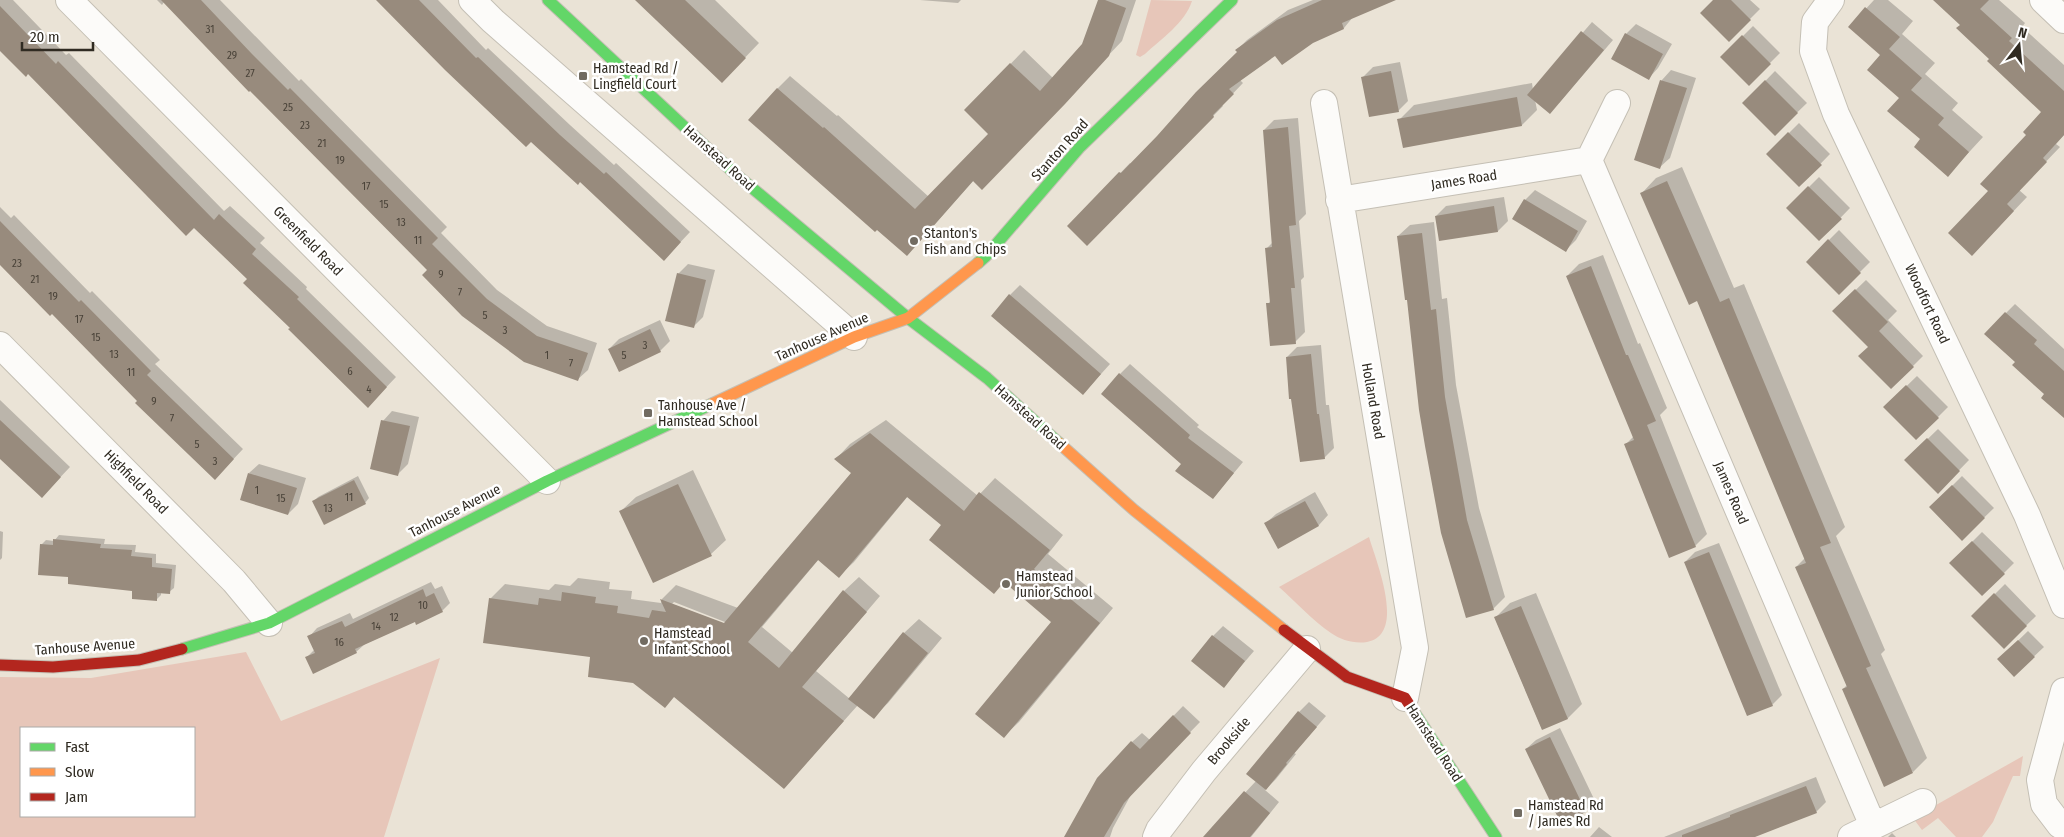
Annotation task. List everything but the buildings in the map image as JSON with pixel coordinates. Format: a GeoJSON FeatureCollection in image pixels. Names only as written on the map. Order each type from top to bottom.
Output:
{"type":"FeatureCollection","features":[{"type":"Feature","properties":{"kind":"street","name":"Greenfield Road"},"geometry":{"type":"LineString","coordinates":[[69,0],[547,481]]}},
{"type":"Feature","properties":{"kind":"street"},"geometry":{"type":"LineString","coordinates":[[472,0],[508,34],[854,337]]}},
{"type":"Feature","properties":{"kind":"street","name":"Hamstead Road"},"geometry":{"type":"LineString","coordinates":[[548,0],[733,172],[908,318],[987,378],[1134,510],[1307,649],[1347,677],[1405,698],[1496,837]]}},
{"type":"Feature","properties":{"kind":"street","name":"Stanton Road"},"geometry":{"type":"LineString","coordinates":[[908,318],[986,256],[1080,147],[1232,0]]}},
{"type":"Feature","properties":{"kind":"street"},"geometry":{"type":"LineString","coordinates":[[2043,0],[2064,20]]}},
{"type":"Feature","properties":{"kind":"street","name":"Woodfort Road"},"geometry":{"type":"LineString","coordinates":[[1829,1],[1815,22],[1813,51],[1836,114],[2028,515],[2064,605]]}},
{"type":"Feature","properties":{"kind":"street"},"geometry":{"type":"LineString","coordinates":[[1589,160],[1617,102]]}},
{"type":"Feature","properties":{"kind":"street","name":"Holland Road"},"geometry":{"type":"LineString","coordinates":[[1324,103],[1415,648],[1405,698]]}},
{"type":"Feature","properties":{"kind":"street","name":"James Road"},"geometry":{"type":"LineString","coordinates":[[1339,200],[1589,160],[1862,832],[1923,802]]}},
{"type":"Feature","properties":{"kind":"street","name":"Tanhouse Avenue"},"geometry":{"type":"LineString","coordinates":[[0,665],[53,667],[140,660],[204,644],[269,623],[547,481],[854,337],[908,318]]}},
{"type":"Feature","properties":{"kind":"street","name":"Highfield Road"},"geometry":{"type":"LineString","coordinates":[[0,345],[234,581],[269,623]]}},
{"type":"Feature","properties":{"kind":"street","name":"Brookside"},"geometry":{"type":"LineString","coordinates":[[1156,837],[1159,830],[1204,771],[1307,649]]}},
{"type":"Feature","properties":{"kind":"street"},"geometry":{"type":"LineString","coordinates":[[2064,691],[2040,780],[2044,804],[2064,828]]}},
{"type":"Feature","properties":{"kind":"shaded area"},"geometry":{"type":"Polygon","coordinates":[[[1151,0],[1192,1],[1189,9],[1178,23],[1140,57],[1136,55],[1151,0]]]}},
{"type":"Feature","properties":{"kind":"shaded area"},"geometry":{"type":"Polygon","coordinates":[[[1369,537],[1386,596],[1387,612],[1385,626],[1379,636],[1367,642],[1353,642],[1339,638],[1324,628],[1279,587],[1369,537]]]}},
{"type":"Feature","properties":{"kind":"shaded area"},"geometry":{"type":"Polygon","coordinates":[[[246,652],[281,721],[440,658],[384,837],[0,837],[0,677],[91,678],[246,652]]]}},
{"type":"Feature","properties":{"kind":"shaded area"},"geometry":{"type":"Polygon","coordinates":[[[2023,756],[2020,776],[2013,776],[1993,822],[1982,837],[1956,837],[1938,818],[1922,830],[1913,818],[2023,756]]]}},
{"type":"Feature","properties":{"kind":"traffic: fast"},"geometry":{"type":"LineString","coordinates":[[548,0],[733,172],[908,318],[987,378],[1059,443]]}},
{"type":"Feature","properties":{"kind":"traffic: fast"},"geometry":{"type":"LineString","coordinates":[[978,263],[1080,147],[1232,0]]}},
{"type":"Feature","properties":{"kind":"traffic: fast"},"geometry":{"type":"LineString","coordinates":[[182,649],[269,623],[547,481],[712,404]]}},
{"type":"Feature","properties":{"kind":"traffic: fast"},"geometry":{"type":"LineString","coordinates":[[1414,712],[1496,837]]}},
{"type":"Feature","properties":{"kind":"traffic: slow"},"geometry":{"type":"LineString","coordinates":[[712,404],[854,337],[908,318],[978,263]]}},
{"type":"Feature","properties":{"kind":"traffic: slow"},"geometry":{"type":"LineString","coordinates":[[1059,443],[1134,510],[1284,630]]}},
{"type":"Feature","properties":{"kind":"traffic: jam"},"geometry":{"type":"LineString","coordinates":[[1284,630],[1347,677],[1405,698],[1414,712]]}},
{"type":"Feature","properties":{"kind":"traffic: jam"},"geometry":{"type":"LineString","coordinates":[[0,665],[53,667],[139,660],[182,649]]}},
{"type":"Feature","properties":{"kind":"place","name":"Hamstead Rd / Lingfield Court"},"geometry":{"type":"Point","coordinates":[583,76]}},
{"type":"Feature","properties":{"kind":"place","name":"Stanton's Fish and Chips"},"geometry":{"type":"Point","coordinates":[914,241]}},
{"type":"Feature","properties":{"kind":"place","name":"Tanhouse Ave / Hamstead School"},"geometry":{"type":"Point","coordinates":[648,413]}},
{"type":"Feature","properties":{"kind":"place","name":"Hamstead Junior School"},"geometry":{"type":"Point","coordinates":[1006,584]}},
{"type":"Feature","properties":{"kind":"place","name":"Hamstead Infant School"},"geometry":{"type":"Point","coordinates":[644,641]}},
{"type":"Feature","properties":{"kind":"place","name":"Hamstead Rd / James Rd"},"geometry":{"type":"Point","coordinates":[1518,813]}}]}
